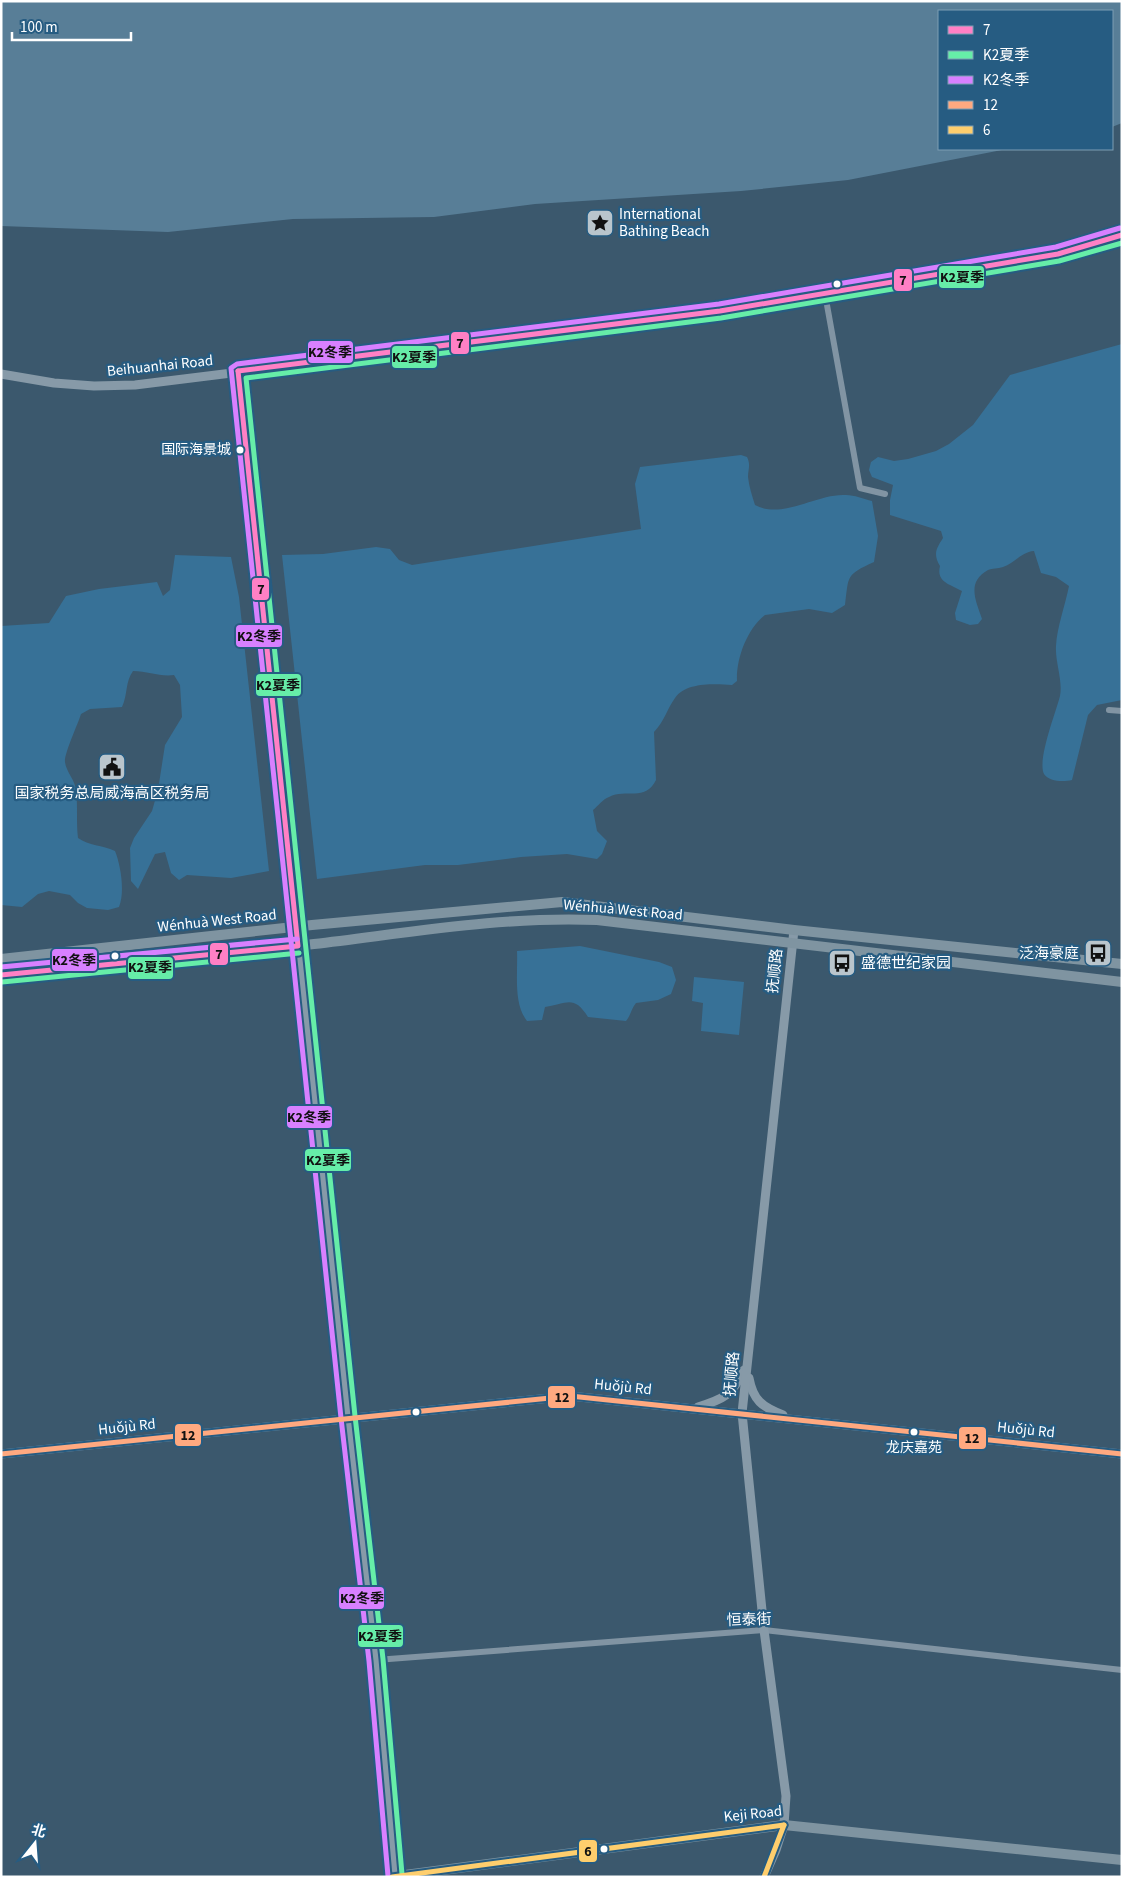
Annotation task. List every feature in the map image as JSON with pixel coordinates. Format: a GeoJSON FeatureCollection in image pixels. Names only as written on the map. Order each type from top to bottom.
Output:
{"type":"FeatureCollection","features":[{"type":"Feature","properties":{"kind":"main road","name":"Beihuanhai Road"},"geometry":{"type":"LineString","coordinates":[[1,374],[54,383],[94,386],[135,385],[720,311],[1058,254],[1122,235]]}},
{"type":"Feature","properties":{"kind":"main road"},"geometry":{"type":"LineString","coordinates":[[238,371],[295,927],[376,1660],[393,1876]]}},
{"type":"Feature","properties":{"kind":"main road","name":"Wénhuà West Road"},"geometry":{"type":"LineString","coordinates":[[1,959],[295,927],[562,902],[794,930],[1122,964]]}},
{"type":"Feature","properties":{"kind":"main road","name":"Wénhuà West Road"},"geometry":{"type":"LineString","coordinates":[[1,975],[298,946],[520,920],[561,919],[597,920],[1122,982]]}},
{"type":"Feature","properties":{"kind":"main road","name":"抚顺路"},"geometry":{"type":"LineString","coordinates":[[764,1877],[776,1850],[784,1825],[786,1796],[764,1630],[742,1413],[794,930]]}},
{"type":"Feature","properties":{"kind":"main road"},"geometry":{"type":"LineString","coordinates":[[694,1408],[719,1401],[729,1394],[737,1386],[746,1366]]}},
{"type":"Feature","properties":{"kind":"main road"},"geometry":{"type":"LineString","coordinates":[[746,1366],[752,1393],[758,1401],[772,1411],[794,1419]]}},
{"type":"Feature","properties":{"kind":"main road","name":"Huǒjù Rd"},"geometry":{"type":"LineString","coordinates":[[1,1454],[551,1396],[570,1396],[694,1408],[1122,1454]]}},
{"type":"Feature","properties":{"kind":"main road","name":"Keji Road"},"geometry":{"type":"LineString","coordinates":[[393,1876],[784,1825],[1122,1860]]}},
{"type":"Feature","properties":{"kind":"street"},"geometry":{"type":"LineString","coordinates":[[825,294],[860,488],[885,494]]}},
{"type":"Feature","properties":{"kind":"street"},"geometry":{"type":"LineString","coordinates":[[1109,710],[1122,712]]}},
{"type":"Feature","properties":{"kind":"street","name":"恒泰街"},"geometry":{"type":"LineString","coordinates":[[376,1660],[764,1630],[1122,1670]]}},
{"type":"Feature","properties":{"kind":"shaded area"},"geometry":{"type":"Polygon","coordinates":[[[1,1],[1122,1],[1122,123],[1113,127],[1113,10],[938,10],[938,150],[1002,150],[848,180],[741,191],[535,204],[434,217],[293,219],[168,232],[1,226],[1,1]]]}},
{"type":"Feature","properties":{"kind":"shaded area"},"geometry":{"type":"Polygon","coordinates":[[[1122,344],[1122,700],[1097,705],[1088,715],[1072,780],[1057,781],[1049,779],[1044,774],[1043,758],[1061,690],[1056,646],[1059,624],[1069,586],[1056,577],[1041,573],[1034,551],[1029,552],[1001,568],[988,570],[977,580],[974,592],[982,619],[978,624],[970,625],[956,620],[955,613],[962,591],[945,582],[940,576],[940,566],[936,555],[943,538],[941,531],[890,515],[893,485],[872,477],[869,470],[871,462],[878,457],[894,461],[908,459],[936,451],[949,444],[973,425],[1010,375],[1122,344]]]}},
{"type":"Feature","properties":{"kind":"shaded area"},"geometry":{"type":"Polygon","coordinates":[[[741,455],[747,457],[748,460],[748,480],[755,505],[766,509],[788,508],[835,495],[846,495],[872,501],[878,536],[874,562],[853,574],[848,582],[845,605],[832,613],[809,609],[765,615],[748,636],[738,663],[737,681],[732,685],[701,685],[686,689],[675,698],[654,732],[656,780],[652,787],[641,793],[609,797],[593,810],[597,831],[607,841],[602,854],[597,859],[567,854],[521,857],[458,865],[425,865],[317,879],[282,555],[323,554],[376,547],[390,549],[399,560],[412,565],[641,529],[635,484],[640,467],[741,455]]]}},
{"type":"Feature","properties":{"kind":"shaded area"},"geometry":{"type":"Polygon","coordinates":[[[175,555],[231,557],[239,597],[269,871],[231,878],[187,875],[179,880],[171,873],[165,852],[155,854],[138,889],[131,881],[130,848],[134,838],[152,811],[158,790],[165,745],[182,717],[180,685],[174,675],[133,671],[130,675],[122,707],[90,709],[81,714],[65,758],[67,769],[76,787],[78,838],[87,843],[115,851],[122,879],[122,894],[119,907],[108,910],[87,908],[70,895],[49,891],[38,894],[22,907],[1,905],[1,626],[49,623],[66,596],[99,589],[157,582],[163,596],[170,590],[175,555]]]}},
{"type":"Feature","properties":{"kind":"shaded area"},"geometry":{"type":"Polygon","coordinates":[[[580,946],[659,962],[672,967],[676,980],[671,994],[658,1000],[636,1003],[626,1021],[588,1017],[579,1006],[570,1002],[545,1007],[542,1020],[527,1021],[518,997],[517,951],[580,946]]]}},
{"type":"Feature","properties":{"kind":"shaded area"},"geometry":{"type":"Polygon","coordinates":[[[694,977],[744,982],[739,1035],[701,1031],[703,1003],[692,1001],[694,977]]]}},
{"type":"Feature","properties":{"kind":"transit line","name":"K2冬季"},"geometry":{"type":"LineString","coordinates":[[388,1876],[369,1661],[341,1418],[231,368],[237,364],[719,304],[1056,247],[1120,228]]}},
{"type":"Feature","properties":{"kind":"transit line","name":"7"},"geometry":{"type":"LineString","coordinates":[[238,371],[720,311],[1058,254],[1122,235]]}},
{"type":"Feature","properties":{"kind":"transit line","name":"K2夏季"},"geometry":{"type":"LineString","coordinates":[[402,1874],[383,1659],[355,1416],[246,378],[721,318],[1059,261],[1122,243]]}},
{"type":"Feature","properties":{"kind":"transit line","name":"7"},"geometry":{"type":"LineString","coordinates":[[1,975],[298,946],[238,371]]}},
{"type":"Feature","properties":{"kind":"transit line","name":"K2冬季"},"geometry":{"type":"LineString","coordinates":[[1,967],[297,939]]}},
{"type":"Feature","properties":{"kind":"transit line","name":"K2夏季"},"geometry":{"type":"LineString","coordinates":[[2,982],[299,953]]}},
{"type":"Feature","properties":{"kind":"transit line","name":"12"},"geometry":{"type":"LineString","coordinates":[[1,1454],[570,1396],[1122,1454]]}},
{"type":"Feature","properties":{"kind":"transit line","name":"6"},"geometry":{"type":"LineString","coordinates":[[392,1877],[784,1825]]}},
{"type":"Feature","properties":{"kind":"transit line","name":"6"},"geometry":{"type":"LineString","coordinates":[[764,1877],[784,1825]]}},
{"type":"Feature","properties":{"kind":"place","name":"International Bathing Beach"},"geometry":{"type":"Point","coordinates":[600,223]}},
{"type":"Feature","properties":{"kind":"place","name":"国际海景城"},"geometry":{"type":"Point","coordinates":[240,450]}},
{"type":"Feature","properties":{"kind":"place","name":"国家税务总局威海高区税务局"},"geometry":{"type":"Point","coordinates":[112,767]}},
{"type":"Feature","properties":{"kind":"place","name":"泛海豪庭"},"geometry":{"type":"Point","coordinates":[1098,953]}},
{"type":"Feature","properties":{"kind":"place","name":"盛德世纪家园"},"geometry":{"type":"Point","coordinates":[842,963]}},
{"type":"Feature","properties":{"kind":"place","name":"龙庆嘉苑"},"geometry":{"type":"Point","coordinates":[914,1432]}}]}
